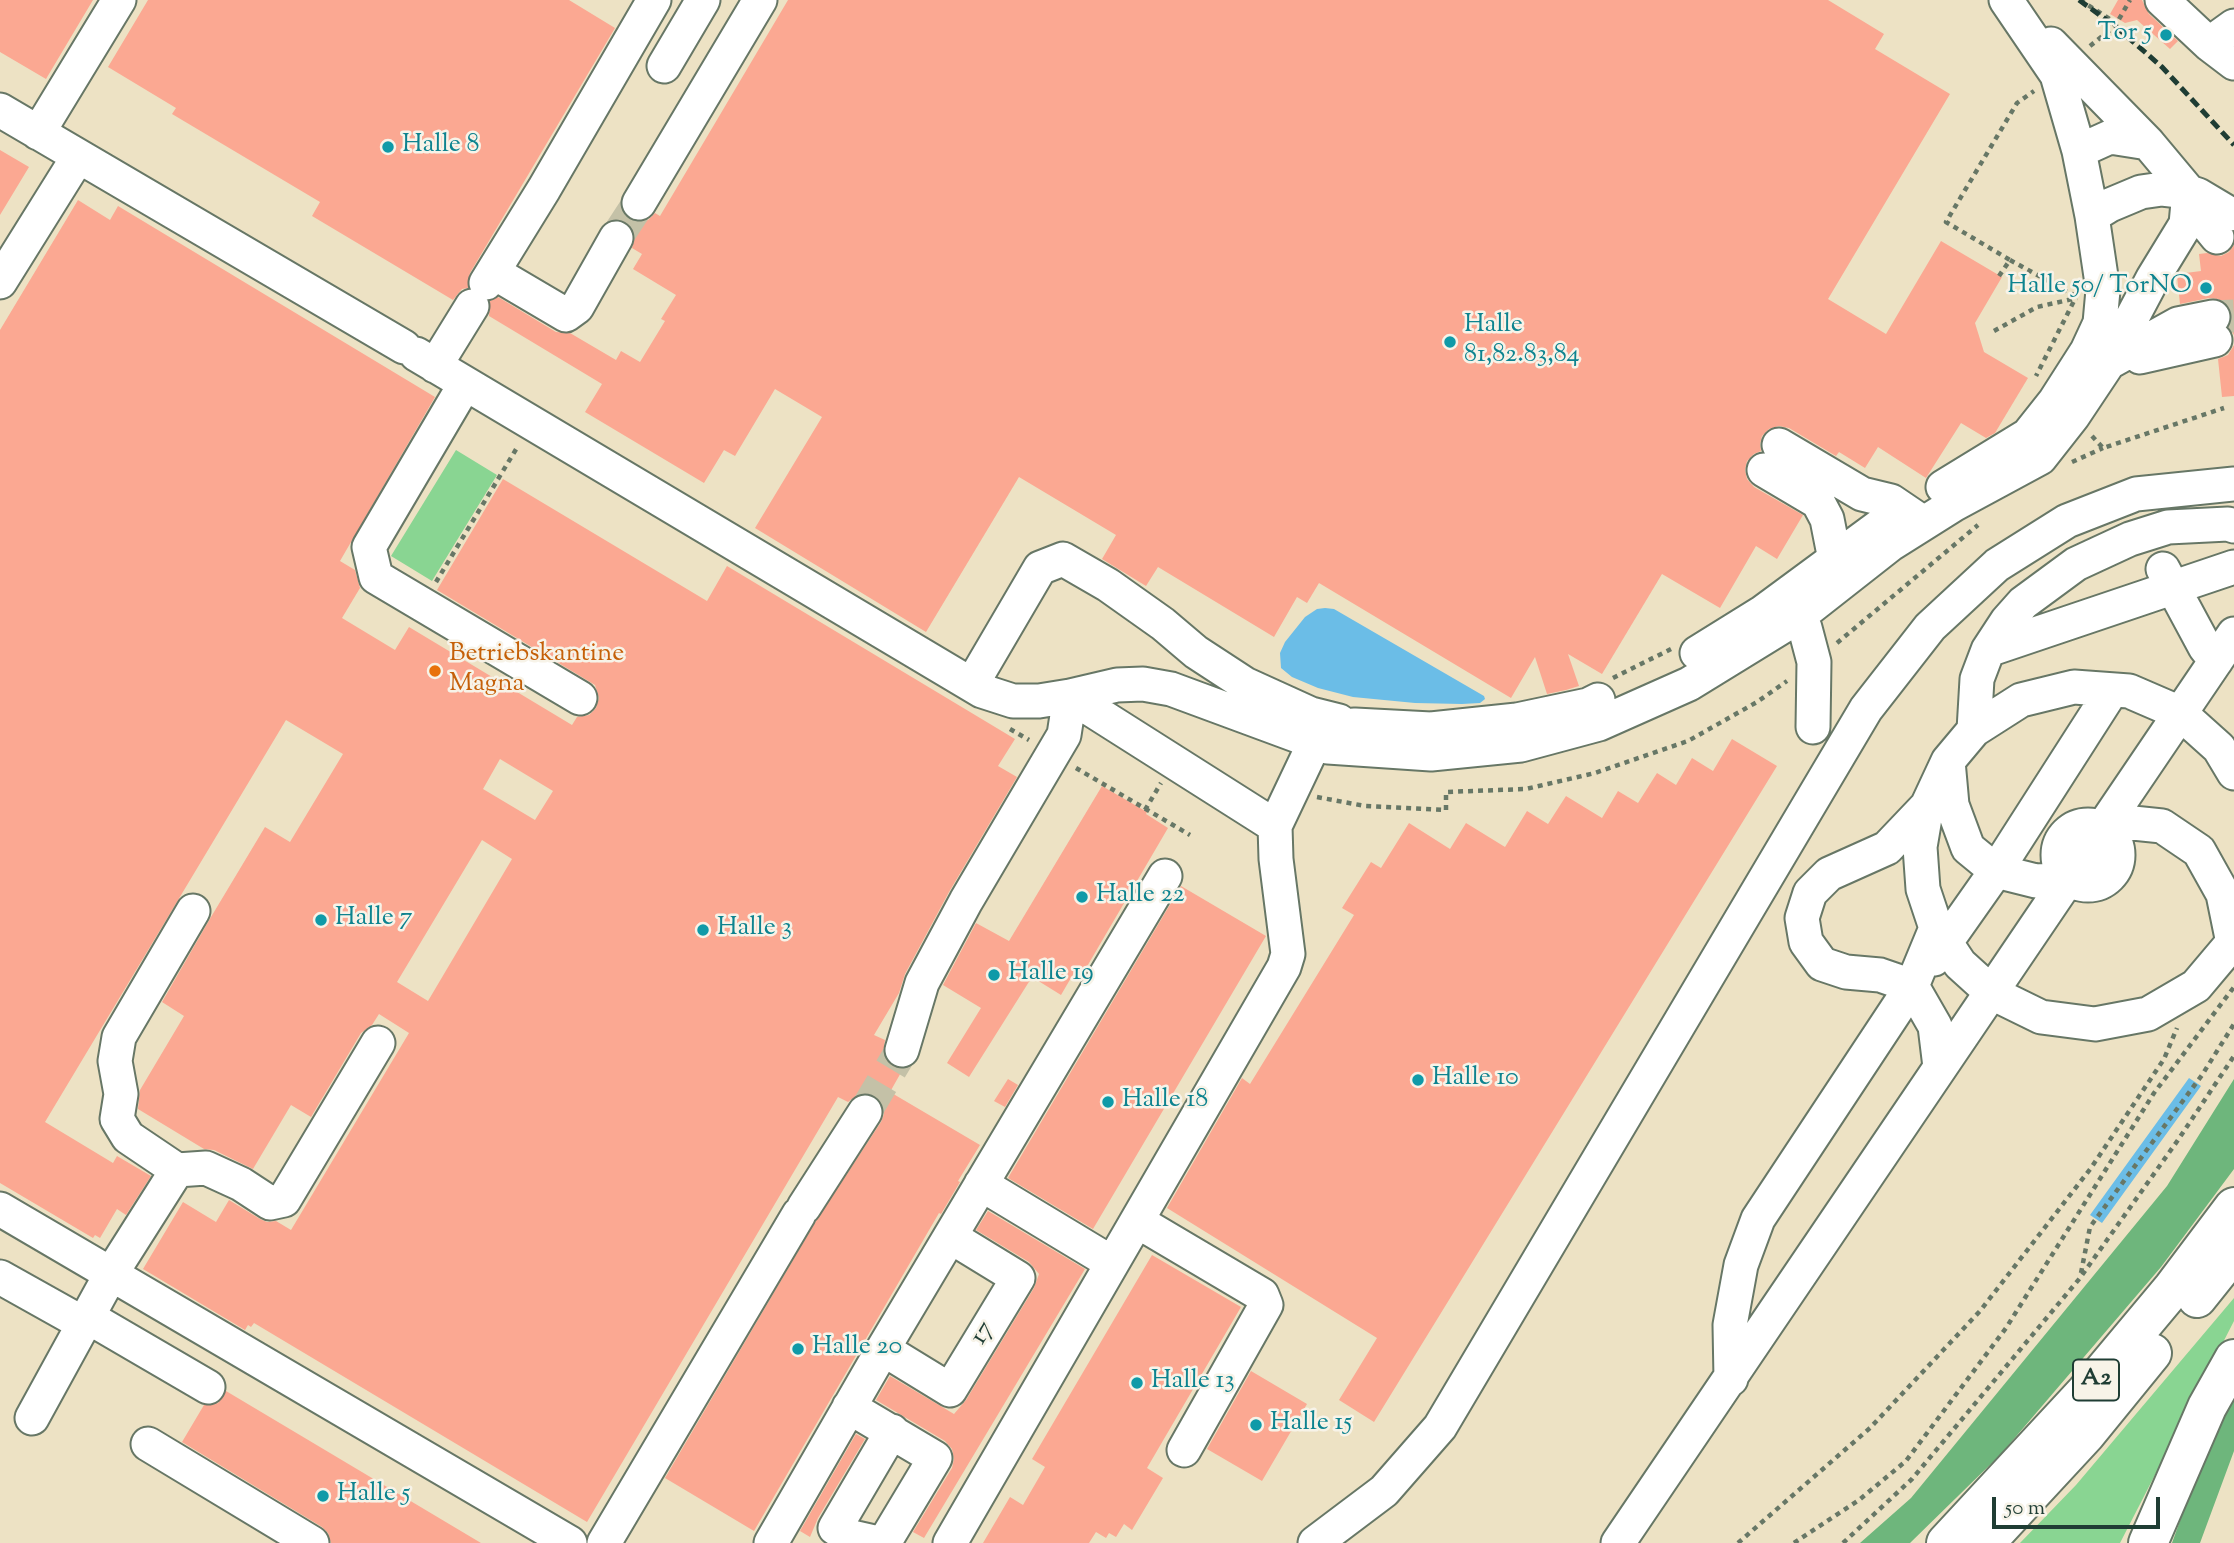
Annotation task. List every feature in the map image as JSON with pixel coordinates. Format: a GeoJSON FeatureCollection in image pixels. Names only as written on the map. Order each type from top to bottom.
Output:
{"type":"FeatureCollection","features":[{"type":"Feature","properties":{"kind":"highway","name":"A2"},"geometry":{"type":"LineString","coordinates":[[1946,1543],[2086,1392],[2173,1288],[2234,1207]]}},
{"type":"Feature","properties":{"kind":"highway","name":"A2"},"geometry":{"type":"LineString","coordinates":[[1985,1543],[2086,1434],[2234,1252]]}},
{"type":"Feature","properties":{"kind":"highway"},"geometry":{"type":"LineString","coordinates":[[2148,1543],[2207,1408],[2234,1359]]}},
{"type":"Feature","properties":{"kind":"street"},"geometry":{"type":"LineString","coordinates":[[38,132],[118,0]]}},
{"type":"Feature","properties":{"kind":"street"},"geometry":{"type":"LineString","coordinates":[[663,66],[703,0]]}},
{"type":"Feature","properties":{"kind":"street"},"geometry":{"type":"LineString","coordinates":[[639,203],[760,0]]}},
{"type":"Feature","properties":{"kind":"street"},"geometry":{"type":"LineString","coordinates":[[1318,735],[1328,747],[1431,754],[1521,745],[1599,724],[1689,684],[1881,537],[1914,517],[2039,458],[2064,409],[2153,278],[2186,224],[2189,192],[2148,143],[2063,69],[2007,0]]}},
{"type":"Feature","properties":{"kind":"street"},"geometry":{"type":"LineString","coordinates":[[2162,0],[2226,45]]}},
{"type":"Feature","properties":{"kind":"street"},"geometry":{"type":"LineString","coordinates":[[418,356],[484,287],[536,185],[648,2]]}},
{"type":"Feature","properties":{"kind":"street"},"geometry":{"type":"LineString","coordinates":[[2063,69],[2092,216],[2103,290],[2097,358]]}},
{"type":"Feature","properties":{"kind":"street"},"geometry":{"type":"LineString","coordinates":[[0,110],[982,691],[1013,701],[1070,696],[1116,685],[1143,684],[1171,689],[1275,726],[1318,735],[1355,725]]}},
{"type":"Feature","properties":{"kind":"street"},"geometry":{"type":"LineString","coordinates":[[2079,151],[2110,137],[2148,143]]}},
{"type":"Feature","properties":{"kind":"street"},"geometry":{"type":"LineString","coordinates":[[0,282],[78,156]]}},
{"type":"Feature","properties":{"kind":"street"},"geometry":{"type":"LineString","coordinates":[[2092,216],[2141,192],[2162,189],[2198,195],[2223,225]]}},
{"type":"Feature","properties":{"kind":"street"},"geometry":{"type":"LineString","coordinates":[[484,287],[566,315],[577,307],[617,238]]}},
{"type":"Feature","properties":{"kind":"street"},"geometry":{"type":"LineString","coordinates":[[2097,358],[2178,324],[2214,328]]}},
{"type":"Feature","properties":{"kind":"street"},"geometry":{"type":"LineString","coordinates":[[465,384],[369,547],[376,577],[580,698]]}},
{"type":"Feature","properties":{"kind":"street"},"geometry":{"type":"LineString","coordinates":[[1881,537],[1818,502],[1771,458],[1862,494],[1891,501],[1914,517]]}},
{"type":"Feature","properties":{"kind":"street"},"geometry":{"type":"LineString","coordinates":[[1315,1543],[1384,1491],[1440,1427],[1866,709],[1930,627],[1997,565],[2067,521],[2136,494],[2234,484]]}},
{"type":"Feature","properties":{"kind":"street"},"geometry":{"type":"LineString","coordinates":[[1818,502],[1827,519],[1837,571]]}},
{"type":"Feature","properties":{"kind":"street"},"geometry":{"type":"LineString","coordinates":[[1975,730],[1977,679],[1988,650],[2023,603],[2076,564],[2130,539],[2168,527],[2234,526]]}},
{"type":"Feature","properties":{"kind":"street"},"geometry":{"type":"LineString","coordinates":[[1988,650],[2167,579],[2234,546]]}},
{"type":"Feature","properties":{"kind":"street"},"geometry":{"type":"LineString","coordinates":[[972,684],[1040,568],[1063,559],[1108,585],[1163,624],[1196,652],[1245,684],[1311,714],[1355,725],[1431,729],[1517,720],[1588,705],[1678,666],[1792,606]]}},
{"type":"Feature","properties":{"kind":"street"},"geometry":{"type":"LineString","coordinates":[[2007,621],[2167,579],[2234,567]]}},
{"type":"Feature","properties":{"kind":"street"},"geometry":{"type":"LineString","coordinates":[[2167,579],[2205,647],[2225,648]]}},
{"type":"Feature","properties":{"kind":"street"},"geometry":{"type":"LineString","coordinates":[[1792,606],[1805,628],[1814,662],[1812,727]]}},
{"type":"Feature","properties":{"kind":"street"},"geometry":{"type":"LineString","coordinates":[[2103,828],[2225,648]]}},
{"type":"Feature","properties":{"kind":"street"},"geometry":{"type":"LineString","coordinates":[[2103,828],[2133,823],[2162,826],[2199,851],[2223,894],[2234,942],[2196,986],[2148,1014],[2095,1024],[2041,1017],[1992,993],[1960,964],[1942,936],[1923,889],[1920,847],[1927,806],[1948,761],[1975,730],[2021,700],[2074,687],[2129,691],[2180,713],[2219,748],[2234,773]]}},
{"type":"Feature","properties":{"kind":"street"},"geometry":{"type":"LineString","coordinates":[[1731,1379],[1730,1325],[1741,1265],[1758,1220],[1942,936],[1996,871],[2112,690]]}},
{"type":"Feature","properties":{"kind":"street"},"geometry":{"type":"LineString","coordinates":[[902,1050],[922,983],[1063,735],[1070,696]]}},
{"type":"Feature","properties":{"kind":"street"},"geometry":{"type":"LineString","coordinates":[[1070,696],[1275,826]]}},
{"type":"Feature","properties":{"kind":"street"},"geometry":{"type":"LineString","coordinates":[[950,1543],[1284,967],[1289,954],[1276,859],[1275,826],[1318,735]]}},
{"type":"Feature","properties":{"kind":"street"},"geometry":{"type":"LineString","coordinates":[[1948,761],[1952,805],[1968,848],[1996,871],[2036,881],[2070,879]]}},
{"type":"Feature","properties":{"kind":"street"},"geometry":{"type":"LineString","coordinates":[[1927,806],[1887,848],[1829,874],[1810,893],[1802,918],[1806,942],[1822,964],[1846,972],[1880,975],[1912,986],[1935,1026],[1940,1067]]}},
{"type":"Feature","properties":{"kind":"street"},"geometry":{"type":"LineString","coordinates":[[2083,825],[2103,828],[2111,835],[2119,853],[2114,872],[2098,884],[2088,886],[2070,879],[2063,872],[2058,852],[2066,834],[2083,825]]}},
{"type":"Feature","properties":{"kind":"street"},"geometry":{"type":"LineString","coordinates":[[771,1543],[849,1406],[1165,876]]}},
{"type":"Feature","properties":{"kind":"street"},"geometry":{"type":"LineString","coordinates":[[1618,1543],[2070,879]]}},
{"type":"Feature","properties":{"kind":"street"},"geometry":{"type":"LineString","coordinates":[[193,911],[119,1037],[114,1061],[121,1094],[117,1119],[128,1137],[177,1170],[206,1168],[241,1184],[270,1203],[284,1200],[378,1043]]}},
{"type":"Feature","properties":{"kind":"street"},"geometry":{"type":"LineString","coordinates":[[604,1543],[801,1210],[865,1112]]}},
{"type":"Feature","properties":{"kind":"street"},"geometry":{"type":"LineString","coordinates":[[32,1418],[111,1274],[177,1170]]}},
{"type":"Feature","properties":{"kind":"street"},"geometry":{"type":"LineString","coordinates":[[981,1184],[1112,1263]]}},
{"type":"Feature","properties":{"kind":"street"},"geometry":{"type":"LineString","coordinates":[[0,1209],[570,1543]]}},
{"type":"Feature","properties":{"kind":"street"},"geometry":{"type":"LineString","coordinates":[[1137,1221],[1262,1294],[1266,1305],[1184,1450]]}},
{"type":"Feature","properties":{"kind":"street","name":"17"},"geometry":{"type":"LineString","coordinates":[[883,1349],[950,1390],[1018,1278],[951,1237]]}},
{"type":"Feature","properties":{"kind":"street"},"geometry":{"type":"LineString","coordinates":[[0,1277],[208,1387]]}},
{"type":"Feature","properties":{"kind":"street"},"geometry":{"type":"LineString","coordinates":[[849,1406],[892,1431],[935,1458],[882,1543],[848,1536],[835,1528],[892,1431]]}},
{"type":"Feature","properties":{"kind":"street"},"geometry":{"type":"LineString","coordinates":[[148,1444],[312,1543]]}},
{"type":"Feature","properties":{"kind":"path"},"geometry":{"type":"LineString","coordinates":[[2080,0],[2116,23]]}},
{"type":"Feature","properties":{"kind":"path"},"geometry":{"type":"LineString","coordinates":[[2130,0],[2116,23],[2063,69],[2017,103],[1946,222],[2072,294],[2075,299],[2031,384],[2064,409],[2103,448],[2224,408]]}},
{"type":"Feature","properties":{"kind":"path"},"geometry":{"type":"LineString","coordinates":[[1999,276],[2010,260]]}},
{"type":"Feature","properties":{"kind":"path"},"geometry":{"type":"LineString","coordinates":[[424,604],[531,424]]}},
{"type":"Feature","properties":{"kind":"path"},"geometry":{"type":"LineString","coordinates":[[1000,723],[1190,835]]}},
{"type":"Feature","properties":{"kind":"path"},"geometry":{"type":"LineString","coordinates":[[1738,1543],[1870,1428],[1980,1311],[2091,1168],[2164,1059],[2196,986]]}},
{"type":"Feature","properties":{"kind":"path"},"geometry":{"type":"LineString","coordinates":[[1794,1543],[1859,1500],[1906,1461],[2006,1328],[2154,1093],[2234,987]]}},
{"type":"Feature","properties":{"kind":"path"},"geometry":{"type":"LineString","coordinates":[[2080,1278],[2090,1227],[2202,1074],[2234,1024]]}},
{"type":"Feature","properties":{"kind":"path"},"geometry":{"type":"LineString","coordinates":[[1843,1543],[1912,1479],[2080,1278],[2234,1056]]}},
{"type":"Feature","properties":{"kind":"green space"},"geometry":{"type":"Polygon","coordinates":[[[456,450],[497,475],[432,581],[391,556],[456,450]]]}},
{"type":"Feature","properties":{"kind":"green space"},"geometry":{"type":"Polygon","coordinates":[[[2234,1079],[2234,1169],[2161,1267],[2001,1454],[1910,1543],[1860,1543],[1911,1498],[2167,1186],[2234,1079]]]}},
{"type":"Feature","properties":{"kind":"green space"},"geometry":{"type":"Polygon","coordinates":[[[2234,1298],[2234,1321],[2120,1543],[2020,1543],[2076,1485],[2234,1298]]]}},
{"type":"Feature","properties":{"kind":"green space"},"geometry":{"type":"Polygon","coordinates":[[[2234,1396],[2234,1451],[2200,1543],[2172,1543],[2189,1496],[2234,1396]]]}},
{"type":"Feature","properties":{"kind":"water"},"geometry":{"type":"Polygon","coordinates":[[[1317,609],[1334,609],[1485,699],[1480,703],[1462,704],[1353,697],[1318,688],[1292,677],[1281,668],[1280,653],[1285,642],[1305,617],[1317,609]]]}},
{"type":"Feature","properties":{"kind":"water"},"geometry":{"type":"Polygon","coordinates":[[[2189,1078],[2201,1086],[2102,1223],[2090,1215],[2189,1078]]]}},
{"type":"Feature","properties":{"kind":"building"},"geometry":{"type":"Polygon","coordinates":[[[0,0],[93,0],[46,79],[0,52],[0,0]]]}},
{"type":"Feature","properties":{"kind":"building","name":"Halle 8"},"geometry":{"type":"Polygon","coordinates":[[[148,0],[569,0],[615,28],[470,273],[468,288],[462,289],[453,300],[312,216],[320,202],[172,114],[176,108],[108,67],[148,0]]]}},
{"type":"Feature","properties":{"kind":"building","name":"Halle 81,82.83,84"},"geometry":{"type":"Polygon","coordinates":[[[788,0],[1828,0],[1884,34],[1875,49],[1950,94],[1828,299],[1886,334],[1941,241],[2002,277],[1975,323],[1984,352],[2028,378],[1995,433],[1986,438],[1961,423],[1926,478],[1878,447],[1865,468],[1839,452],[1836,456],[1789,428],[1779,426],[1769,429],[1762,436],[1761,451],[1747,461],[1747,479],[1754,487],[1803,515],[1777,559],[1756,546],[1720,608],[1662,574],[1602,674],[1568,654],[1579,686],[1566,690],[1547,694],[1535,657],[1511,698],[1319,583],[1307,603],[1297,597],[1274,637],[1158,567],[1146,586],[1102,559],[1116,535],[1019,477],[926,632],[755,528],[822,417],[775,389],[735,456],[724,450],[704,483],[585,412],[602,384],[489,316],[490,301],[498,297],[556,332],[570,333],[616,360],[621,351],[640,362],[665,321],[661,319],[676,295],[633,269],[642,254],[632,248],[635,237],[632,228],[620,220],[623,214],[638,222],[648,220],[655,213],[660,216],[788,0]]]}},
{"type":"Feature","properties":{"kind":"building","name":"Tor 5"},"geometry":{"type":"Polygon","coordinates":[[[2118,0],[2142,0],[2149,14],[2178,41],[2170,49],[2137,20],[2125,23],[2110,14],[2118,0]]]}},
{"type":"Feature","properties":{"kind":"building"},"geometry":{"type":"Polygon","coordinates":[[[0,150],[29,167],[0,215],[0,150]]]}},
{"type":"Feature","properties":{"kind":"building"},"geometry":{"type":"Polygon","coordinates":[[[78,200],[110,220],[118,206],[435,397],[340,561],[355,570],[360,588],[342,618],[395,650],[409,627],[572,725],[577,717],[589,715],[596,708],[599,698],[595,685],[437,590],[503,479],[707,601],[727,566],[1015,739],[998,766],[1017,777],[949,892],[905,974],[899,993],[874,1035],[885,1040],[883,1054],[888,1063],[903,1069],[890,1092],[980,1145],[754,1531],[665,1478],[816,1221],[881,1122],[884,1114],[882,1104],[875,1096],[865,1093],[848,1102],[838,1097],[587,1522],[254,1323],[251,1327],[248,1325],[245,1330],[143,1269],[183,1202],[216,1222],[229,1200],[260,1219],[267,1222],[276,1221],[291,1230],[409,1033],[379,1014],[372,1025],[361,1033],[311,1117],[291,1105],[253,1169],[214,1150],[204,1149],[138,1109],[140,1090],[184,1016],[162,1002],[211,917],[265,827],[290,842],[343,754],[286,720],[45,1122],[113,1163],[117,1156],[151,1176],[126,1215],[117,1209],[100,1238],[95,1235],[93,1238],[0,1183],[0,330],[78,200]],[[500,759],[483,789],[535,820],[553,791],[500,759]],[[482,840],[397,982],[428,1001],[512,859],[482,840]]]}},
{"type":"Feature","properties":{"kind":"building","name":"Halle 50/ TorNO"},"geometry":{"type":"Polygon","coordinates":[[[2234,245],[2234,335],[2229,327],[2232,313],[2227,304],[2209,298],[2180,304],[2177,276],[2201,271],[2199,254],[2221,256],[2229,252],[2234,245]]]}},
{"type":"Feature","properties":{"kind":"building"},"geometry":{"type":"Polygon","coordinates":[[[2234,345],[2234,396],[2222,397],[2218,359],[2228,355],[2234,345]]]}},
{"type":"Feature","properties":{"kind":"building","name":"Halle 10"},"geometry":{"type":"Polygon","coordinates":[[[1732,739],[1777,766],[1374,1422],[1339,1400],[1377,1338],[1167,1208],[1242,1078],[1250,1084],[1354,915],[1342,908],[1371,862],[1381,868],[1409,823],[1450,849],[1466,823],[1505,847],[1527,811],[1548,824],[1566,796],[1602,818],[1618,791],[1638,803],[1657,773],[1676,785],[1692,758],[1713,771],[1732,739]]]}},
{"type":"Feature","properties":{"kind":"building","name":"Halle 22"},"geometry":{"type":"Polygon","coordinates":[[[1102,786],[1147,812],[1146,814],[1168,828],[1082,975],[1075,971],[1061,995],[1032,977],[969,1077],[947,1063],[981,1008],[943,985],[976,923],[1009,941],[1102,786]]]}},
{"type":"Feature","properties":{"kind":"building","name":"Halle 18"},"geometry":{"type":"Polygon","coordinates":[[[1181,886],[1266,936],[1093,1229],[1008,1178],[1181,886]]]}},
{"type":"Feature","properties":{"kind":"building"},"geometry":{"type":"Polygon","coordinates":[[[1008,1079],[1018,1085],[1005,1107],[994,1101],[1008,1079]]]}},
{"type":"Feature","properties":{"kind":"building"},"geometry":{"type":"Polygon","coordinates":[[[988,1211],[1085,1269],[924,1538],[913,1532],[952,1468],[952,1449],[945,1441],[876,1400],[890,1376],[954,1414],[966,1400],[1034,1288],[1039,1274],[1029,1262],[976,1230],[988,1211]]]}},
{"type":"Feature","properties":{"kind":"building","name":"Halle 13"},"geometry":{"type":"Polygon","coordinates":[[[1152,1255],[1241,1307],[1147,1468],[1163,1478],[1132,1530],[1124,1524],[1116,1537],[1109,1533],[1106,1538],[1096,1532],[1089,1543],[983,1543],[1010,1497],[1023,1505],[1045,1467],[1032,1459],[1152,1255]]]}},
{"type":"Feature","properties":{"kind":"building","name":"Halle 15"},"geometry":{"type":"Polygon","coordinates":[[[1251,1371],[1307,1404],[1262,1481],[1207,1449],[1251,1371]]]}},
{"type":"Feature","properties":{"kind":"building","name":"Halle 5"},"geometry":{"type":"Polygon","coordinates":[[[226,1391],[481,1543],[331,1543],[328,1533],[322,1527],[182,1442],[204,1405],[218,1403],[226,1391]]]}},
{"type":"Feature","properties":{"kind":"building"},"geometry":{"type":"Polygon","coordinates":[[[856,1434],[865,1439],[818,1518],[810,1537],[800,1531],[856,1434]]]}},
{"type":"Feature","properties":{"kind":"tunnel"},"geometry":{"type":"LineString","coordinates":[[616,238],[639,203]]}},
{"type":"Feature","properties":{"kind":"tunnel"},"geometry":{"type":"LineString","coordinates":[[2213,317],[2234,316]]}},
{"type":"Feature","properties":{"kind":"tunnel"},"geometry":{"type":"LineString","coordinates":[[865,1112],[902,1050]]}},
{"type":"Feature","properties":{"kind":"railway"},"geometry":{"type":"LineString","coordinates":[[2079,0],[2115,26],[2162,67],[2234,145]]}},
{"type":"Feature","properties":{"kind":"place","name":"Tor 5"},"geometry":{"type":"Point","coordinates":[2166,35]}},
{"type":"Feature","properties":{"kind":"place","name":"Halle 8"},"geometry":{"type":"Point","coordinates":[388,147]}},
{"type":"Feature","properties":{"kind":"place","name":"Halle 50/ TorNO"},"geometry":{"type":"Point","coordinates":[2206,288]}},
{"type":"Feature","properties":{"kind":"place","name":"Halle 81,82.83,84"},"geometry":{"type":"Point","coordinates":[1450,342]}},
{"type":"Feature","properties":{"kind":"place","name":"Betriebskantine Magna"},"geometry":{"type":"Point","coordinates":[435,671]}},
{"type":"Feature","properties":{"kind":"place","name":"Halle 22"},"geometry":{"type":"Point","coordinates":[1082,897]}},
{"type":"Feature","properties":{"kind":"place","name":"Halle 7"},"geometry":{"type":"Point","coordinates":[321,920]}},
{"type":"Feature","properties":{"kind":"place","name":"Halle 3"},"geometry":{"type":"Point","coordinates":[703,930]}},
{"type":"Feature","properties":{"kind":"place","name":"Halle 19"},"geometry":{"type":"Point","coordinates":[994,975]}},
{"type":"Feature","properties":{"kind":"place","name":"Halle 10"},"geometry":{"type":"Point","coordinates":[1418,1080]}},
{"type":"Feature","properties":{"kind":"place","name":"Halle 18"},"geometry":{"type":"Point","coordinates":[1108,1102]}},
{"type":"Feature","properties":{"kind":"place","name":"Halle 20"},"geometry":{"type":"Point","coordinates":[798,1349]}},
{"type":"Feature","properties":{"kind":"place","name":"Halle 13"},"geometry":{"type":"Point","coordinates":[1137,1383]}},
{"type":"Feature","properties":{"kind":"place","name":"Halle 15"},"geometry":{"type":"Point","coordinates":[1256,1425]}},
{"type":"Feature","properties":{"kind":"place","name":"Halle 5"},"geometry":{"type":"Point","coordinates":[323,1496]}}]}
